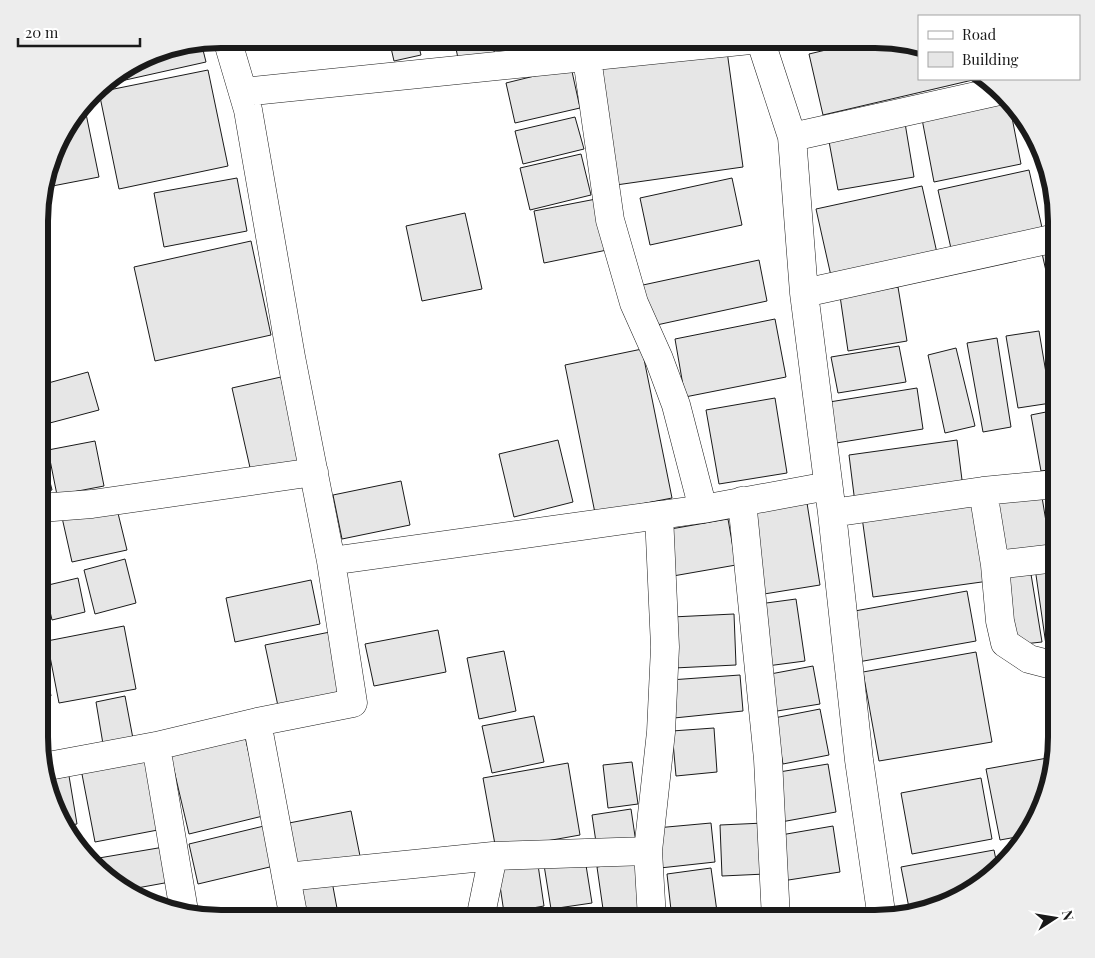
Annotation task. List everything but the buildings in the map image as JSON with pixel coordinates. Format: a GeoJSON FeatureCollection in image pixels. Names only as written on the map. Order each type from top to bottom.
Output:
{"type":"FeatureCollection","features":[{"type":"Feature","properties":{"kind":"street"},"geometry":{"type":"LineString","coordinates":[[50,766],[156,746],[257,722],[353,703],[331,561],[291,357],[248,110],[230,48]]}},
{"type":"Feature","properties":{"kind":"street"},"geometry":{"type":"LineString","coordinates":[[243,92],[678,48]]}},
{"type":"Feature","properties":{"kind":"street"},"geometry":{"type":"LineString","coordinates":[[763,48],[792,137],[804,293],[830,499],[859,760],[881,910]]}},
{"type":"Feature","properties":{"kind":"street"},"geometry":{"type":"LineString","coordinates":[[587,58],[610,220],[634,302],[659,359],[676,405],[703,509]]}},
{"type":"Feature","properties":{"kind":"street"},"geometry":{"type":"LineString","coordinates":[[792,137],[991,93]]}},
{"type":"Feature","properties":{"kind":"street"},"geometry":{"type":"LineString","coordinates":[[804,293],[1047,240]]}},
{"type":"Feature","properties":{"kind":"street"},"geometry":{"type":"LineString","coordinates":[[48,507],[92,504],[314,472]]}},
{"type":"Feature","properties":{"kind":"street"},"geometry":{"type":"LineString","coordinates":[[331,561],[703,509],[742,501],[830,499],[984,491],[1048,485]]}},
{"type":"Feature","properties":{"kind":"street"},"geometry":{"type":"LineString","coordinates":[[984,491],[995,565],[1000,621],[1005,643],[1030,659],[1048,664]]}},
{"type":"Feature","properties":{"kind":"street"},"geometry":{"type":"LineString","coordinates":[[742,501],[768,759],[776,910]]}},
{"type":"Feature","properties":{"kind":"street"},"geometry":{"type":"LineString","coordinates":[[651,910],[648,851],[661,732],[665,647],[659,515]]}},
{"type":"Feature","properties":{"kind":"street"},"geometry":{"type":"LineString","coordinates":[[995,565],[1048,559]]}},
{"type":"Feature","properties":{"kind":"street"},"geometry":{"type":"LineString","coordinates":[[257,722],[292,910]]}},
{"type":"Feature","properties":{"kind":"street"},"geometry":{"type":"LineString","coordinates":[[156,746],[183,906]]}},
{"type":"Feature","properties":{"kind":"street"},"geometry":{"type":"LineString","coordinates":[[286,877],[493,856],[648,851]]}},
{"type":"Feature","properties":{"kind":"street"},"geometry":{"type":"LineString","coordinates":[[482,910],[493,856]]}}]}
